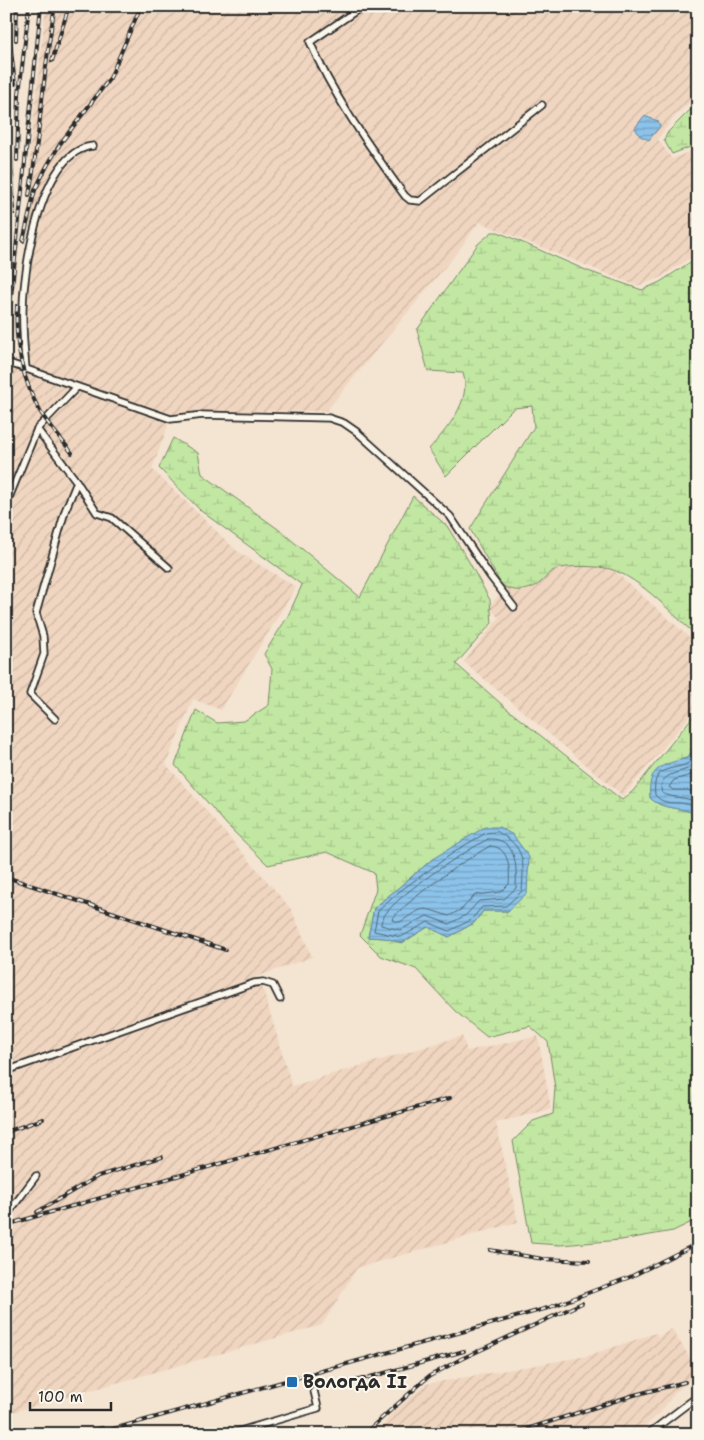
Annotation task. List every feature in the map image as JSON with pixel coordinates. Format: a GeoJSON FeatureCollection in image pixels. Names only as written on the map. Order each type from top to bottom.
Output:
{"type":"FeatureCollection","features":[{"type":"Feature","properties":{"kind":"street"},"geometry":{"type":"LineString","coordinates":[[363,6],[310,42],[323,73],[367,142],[405,196],[410,200],[420,201],[542,105]]}},
{"type":"Feature","properties":{"kind":"street"},"geometry":{"type":"LineString","coordinates":[[26,369],[23,306],[31,238],[46,197],[65,160],[79,148],[93,146]]}},
{"type":"Feature","properties":{"kind":"street"},"geometry":{"type":"LineString","coordinates":[[6,362],[171,419],[204,415],[329,418],[344,422],[393,463],[450,516],[490,576],[514,607]]}},
{"type":"Feature","properties":{"kind":"street"},"geometry":{"type":"LineString","coordinates":[[6,505],[22,460],[37,429],[78,387]]}},
{"type":"Feature","properties":{"kind":"street"},"geometry":{"type":"LineString","coordinates":[[37,429],[77,482],[97,513],[112,518],[170,568]]}},
{"type":"Feature","properties":{"kind":"street"},"geometry":{"type":"LineString","coordinates":[[55,719],[30,694],[44,654],[43,636],[36,613],[65,510],[77,482]]}},
{"type":"Feature","properties":{"kind":"street"},"geometry":{"type":"LineString","coordinates":[[6,1071],[254,983],[263,982],[273,986],[280,999]]}},
{"type":"Feature","properties":{"kind":"street"},"geometry":{"type":"LineString","coordinates":[[6,1216],[36,1176]]}},
{"type":"Feature","properties":{"kind":"street"},"geometry":{"type":"LineString","coordinates":[[230,1434],[318,1408],[314,1391]]}},
{"type":"Feature","properties":{"kind":"street"},"geometry":{"type":"LineString","coordinates":[[648,1434],[698,1396]]}},
{"type":"Feature","properties":{"kind":"shaded area"},"geometry":{"type":"Polygon","coordinates":[[[46,6],[698,6],[698,93],[671,121],[658,139],[672,159],[698,148],[698,253],[658,279],[637,286],[479,222],[459,250],[326,411],[203,412],[171,416],[28,366],[30,147],[46,6]]]}},
{"type":"Feature","properties":{"kind":"shaded area"},"geometry":{"type":"Polygon","coordinates":[[[6,366],[169,423],[152,469],[237,551],[296,587],[221,710],[193,699],[166,764],[291,909],[312,957],[6,1067],[6,366]]]}},
{"type":"Feature","properties":{"kind":"shaded area"},"geometry":{"type":"Polygon","coordinates":[[[575,536],[698,645],[698,706],[623,796],[464,662],[499,618],[489,607],[510,582],[523,592],[575,536]]]}},
{"type":"Feature","properties":{"kind":"shaded area"},"geometry":{"type":"Polygon","coordinates":[[[262,986],[292,1086],[462,1036],[467,1051],[538,1036],[551,1109],[496,1123],[518,1222],[357,1268],[322,1325],[6,1414],[6,1075],[262,986]]]}},
{"type":"Feature","properties":{"kind":"shaded area"},"geometry":{"type":"Polygon","coordinates":[[[672,1329],[698,1371],[698,1375],[677,1390],[660,1413],[637,1434],[376,1434],[393,1412],[427,1384],[587,1356],[656,1333],[658,1337],[672,1329]]]}},
{"type":"Feature","properties":{"kind":"green space"},"geometry":{"type":"Polygon","coordinates":[[[698,102],[698,144],[672,154],[664,140],[668,132],[698,102]]]}},
{"type":"Feature","properties":{"kind":"green space"},"geometry":{"type":"Polygon","coordinates":[[[492,232],[498,232],[588,271],[642,290],[660,282],[698,257],[698,637],[645,589],[633,580],[610,569],[582,566],[559,568],[552,571],[540,583],[525,590],[510,589],[501,584],[470,529],[534,427],[532,406],[514,408],[446,476],[429,449],[456,414],[464,394],[465,383],[463,373],[428,371],[417,330],[478,244],[492,232]]]}},
{"type":"Feature","properties":{"kind":"green space"},"geometry":{"type":"Polygon","coordinates":[[[173,438],[198,453],[202,474],[278,529],[360,597],[413,496],[447,526],[490,600],[492,623],[456,664],[507,709],[622,800],[633,791],[698,710],[698,743],[687,758],[678,761],[650,798],[666,807],[695,814],[698,810],[698,1219],[673,1231],[621,1240],[560,1245],[531,1243],[513,1141],[533,1121],[553,1114],[555,1088],[548,1042],[530,1026],[487,1037],[455,1011],[416,969],[381,956],[360,935],[376,889],[374,873],[327,852],[268,865],[227,825],[175,765],[196,710],[217,723],[244,721],[269,705],[272,669],[264,654],[288,616],[302,585],[201,511],[159,468],[173,438]],[[434,858],[374,908],[368,937],[385,938],[402,943],[428,927],[449,937],[474,923],[483,911],[508,911],[434,858]]]}},
{"type":"Feature","properties":{"kind":"water"},"geometry":{"type":"Polygon","coordinates":[[[644,116],[658,121],[660,126],[649,140],[640,136],[635,128],[644,116]]]}},
{"type":"Feature","properties":{"kind":"water"},"geometry":{"type":"Polygon","coordinates":[[[698,743],[698,813],[695,814],[666,807],[655,802],[650,798],[651,780],[654,774],[658,769],[670,763],[687,758],[698,743]]]}},
{"type":"Feature","properties":{"kind":"water"},"geometry":{"type":"Polygon","coordinates":[[[485,827],[499,827],[513,835],[529,857],[527,893],[508,911],[483,911],[474,923],[449,937],[428,927],[402,943],[385,938],[368,937],[374,908],[434,858],[485,827]]]}},
{"type":"Feature","properties":{"kind":"railway"},"geometry":{"type":"LineString","coordinates":[[16,40],[17,6]]}},
{"type":"Feature","properties":{"kind":"railway"},"geometry":{"type":"LineString","coordinates":[[17,160],[19,94],[29,6]]}},
{"type":"Feature","properties":{"kind":"railway"},"geometry":{"type":"LineString","coordinates":[[9,317],[41,6]]}},
{"type":"Feature","properties":{"kind":"railway"},"geometry":{"type":"LineString","coordinates":[[29,195],[55,6]]}},
{"type":"Feature","properties":{"kind":"railway"},"geometry":{"type":"LineString","coordinates":[[52,61],[69,6]]}},
{"type":"Feature","properties":{"kind":"railway"},"geometry":{"type":"LineString","coordinates":[[23,241],[35,190],[47,166],[60,144],[110,78],[141,6]]}},
{"type":"Feature","properties":{"kind":"railway"},"geometry":{"type":"LineString","coordinates":[[6,8],[15,84]]}},
{"type":"Feature","properties":{"kind":"railway"},"geometry":{"type":"LineString","coordinates":[[6,133],[11,154],[14,213]]}},
{"type":"Feature","properties":{"kind":"railway"},"geometry":{"type":"LineString","coordinates":[[17,306],[16,320],[19,348],[29,388],[41,413],[72,453]]}},
{"type":"Feature","properties":{"kind":"railway"},"geometry":{"type":"LineString","coordinates":[[6,363],[9,315]]}},
{"type":"Feature","properties":{"kind":"railway"},"geometry":{"type":"LineString","coordinates":[[6,877],[226,950]]}},
{"type":"Feature","properties":{"kind":"railway"},"geometry":{"type":"LineString","coordinates":[[6,1225],[450,1098]]}},
{"type":"Feature","properties":{"kind":"railway"},"geometry":{"type":"LineString","coordinates":[[6,1132],[43,1119]]}},
{"type":"Feature","properties":{"kind":"railway"},"geometry":{"type":"LineString","coordinates":[[37,1212],[98,1176],[162,1157]]}},
{"type":"Feature","properties":{"kind":"railway"},"geometry":{"type":"LineString","coordinates":[[95,1434],[548,1308],[630,1277],[698,1243]]}},
{"type":"Feature","properties":{"kind":"railway"},"geometry":{"type":"LineString","coordinates":[[490,1250],[543,1259],[589,1261]]}},
{"type":"Feature","properties":{"kind":"railway"},"geometry":{"type":"LineString","coordinates":[[364,1434],[428,1377],[461,1359],[582,1303]]}},
{"type":"Feature","properties":{"kind":"railway"},"geometry":{"type":"LineString","coordinates":[[334,1387],[464,1351]]}},
{"type":"Feature","properties":{"kind":"railway"},"geometry":{"type":"LineString","coordinates":[[511,1434],[634,1395],[685,1382]]}},
{"type":"Feature","properties":{"kind":"railway"},"geometry":{"type":"LineString","coordinates":[[80,1434],[102,1428]]}},
{"type":"Feature","properties":{"kind":"place","name":"Вологда II"},"geometry":{"type":"Point","coordinates":[292,1382]}}]}
